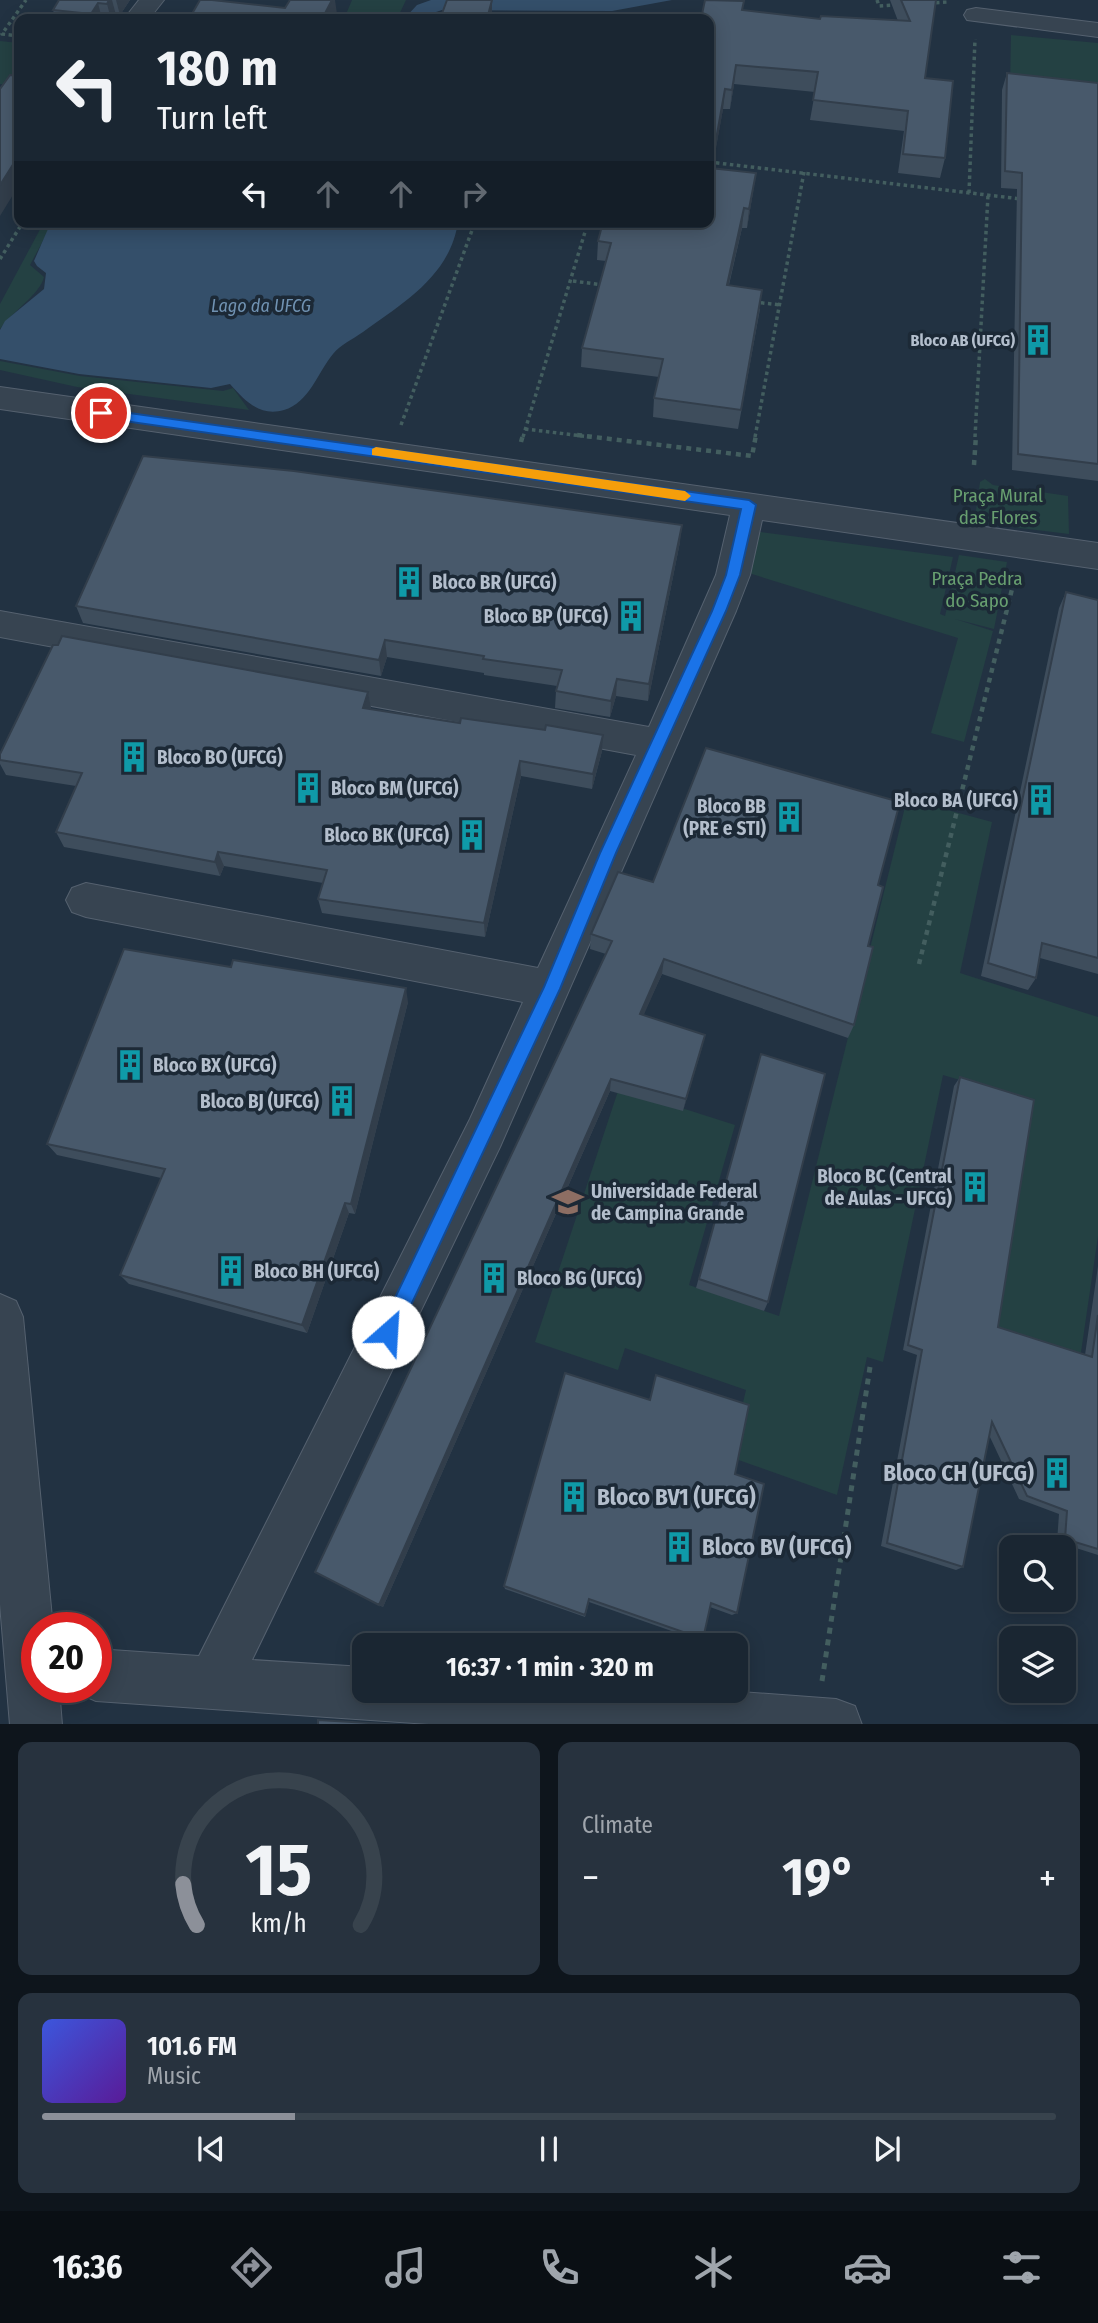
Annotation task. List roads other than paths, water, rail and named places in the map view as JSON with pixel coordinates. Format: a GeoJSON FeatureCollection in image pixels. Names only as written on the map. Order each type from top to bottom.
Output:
{"type":"FeatureCollection","features":[{"type":"Feature","properties":{"kind":"street"},"geometry":{"type":"LineString","coordinates":[[140,14],[152,0]]}},
{"type":"Feature","properties":{"kind":"street"},"geometry":{"type":"LineString","coordinates":[[976,15],[1098,30]]}},
{"type":"Feature","properties":{"kind":"street"},"geometry":{"type":"LineString","coordinates":[[0,398],[1098,556]]}},
{"type":"Feature","properties":{"kind":"street"},"geometry":{"type":"LineString","coordinates":[[214,1682],[394,1320],[551,989],[608,853],[730,582],[749,505]]}},
{"type":"Feature","properties":{"kind":"street"},"geometry":{"type":"LineString","coordinates":[[0,624],[659,744]]}},
{"type":"Feature","properties":{"kind":"street"},"geometry":{"type":"LineString","coordinates":[[86,900],[551,989]]}},
{"type":"Feature","properties":{"kind":"street"},"geometry":{"type":"LineString","coordinates":[[0,1317],[28,1612]]}},
{"type":"Feature","properties":{"kind":"street"},"geometry":{"type":"LineString","coordinates":[[112,1676],[670,1719],[825,1724]]}},
{"type":"Feature","properties":{"kind":"street"},"geometry":{"type":"LineString","coordinates":[[35,1703],[36,1724]]}},
{"type":"Feature","properties":{"kind":"water"},"geometry":{"type":"Polygon","coordinates":[[[431,0],[672,0],[612,11],[442,10],[430,14],[409,14],[417,5],[431,0]]]}},
{"type":"Feature","properties":{"kind":"water","name":"Lago da UFCG"},"geometry":{"type":"Polygon","coordinates":[[[48,228],[456,228],[445,258],[435,273],[409,299],[336,351],[300,401],[275,412],[254,406],[230,384],[211,388],[79,374],[0,359],[0,330],[5,321],[44,289],[46,273],[34,261],[48,228]]]}},
{"type":"Feature","properties":{"kind":"place","name":"Bloco AB (UFCG)"},"geometry":{"type":"Point","coordinates":[1038,340]}},
{"type":"Feature","properties":{"kind":"place","name":"Bloco BR (UFCG)"},"geometry":{"type":"Point","coordinates":[409,582]}},
{"type":"Feature","properties":{"kind":"place","name":"Bloco BP (UFCG)"},"geometry":{"type":"Point","coordinates":[631,616]}},
{"type":"Feature","properties":{"kind":"place","name":"Bloco BO (UFCG)"},"geometry":{"type":"Point","coordinates":[134,757]}},
{"type":"Feature","properties":{"kind":"place","name":"Bloco BM (UFCG)"},"geometry":{"type":"Point","coordinates":[308,788]}},
{"type":"Feature","properties":{"kind":"place","name":"Bloco BA (UFCG)"},"geometry":{"type":"Point","coordinates":[1041,800]}},
{"type":"Feature","properties":{"kind":"place","name":"Bloco BB (PRE e STI)"},"geometry":{"type":"Point","coordinates":[789,817]}},
{"type":"Feature","properties":{"kind":"place","name":"Bloco BK (UFCG)"},"geometry":{"type":"Point","coordinates":[472,835]}},
{"type":"Feature","properties":{"kind":"place","name":"Bloco BX (UFCG)"},"geometry":{"type":"Point","coordinates":[130,1065]}},
{"type":"Feature","properties":{"kind":"place","name":"Bloco BJ (UFCG)"},"geometry":{"type":"Point","coordinates":[342,1101]}},
{"type":"Feature","properties":{"kind":"place","name":"Bloco BC (Central de Aulas - UFCG)"},"geometry":{"type":"Point","coordinates":[975,1187]}},
{"type":"Feature","properties":{"kind":"place","name":"Universidade Federal de Campina Grande"},"geometry":{"type":"Point","coordinates":[568,1202]}},
{"type":"Feature","properties":{"kind":"place","name":"Bloco BH (UFCG)"},"geometry":{"type":"Point","coordinates":[231,1271]}},
{"type":"Feature","properties":{"kind":"place","name":"Bloco BG (UFCG)"},"geometry":{"type":"Point","coordinates":[494,1278]}},
{"type":"Feature","properties":{"kind":"place","name":"Bloco CH (UFCG)"},"geometry":{"type":"Point","coordinates":[1057,1473]}},
{"type":"Feature","properties":{"kind":"place","name":"Bloco BV1 (UFCG)"},"geometry":{"type":"Point","coordinates":[574,1497]}},
{"type":"Feature","properties":{"kind":"place","name":"Bloco BV (UFCG)"},"geometry":{"type":"Point","coordinates":[679,1547]}},
{"type":"Feature","properties":{"kind":"park label","name":"Praça Mural das Flores"},"geometry":{"type":"Point","coordinates":[998,506]}},
{"type":"Feature","properties":{"kind":"park label","name":"Praça Pedra do Sapo"},"geometry":{"type":"Point","coordinates":[977,589]}}]}
